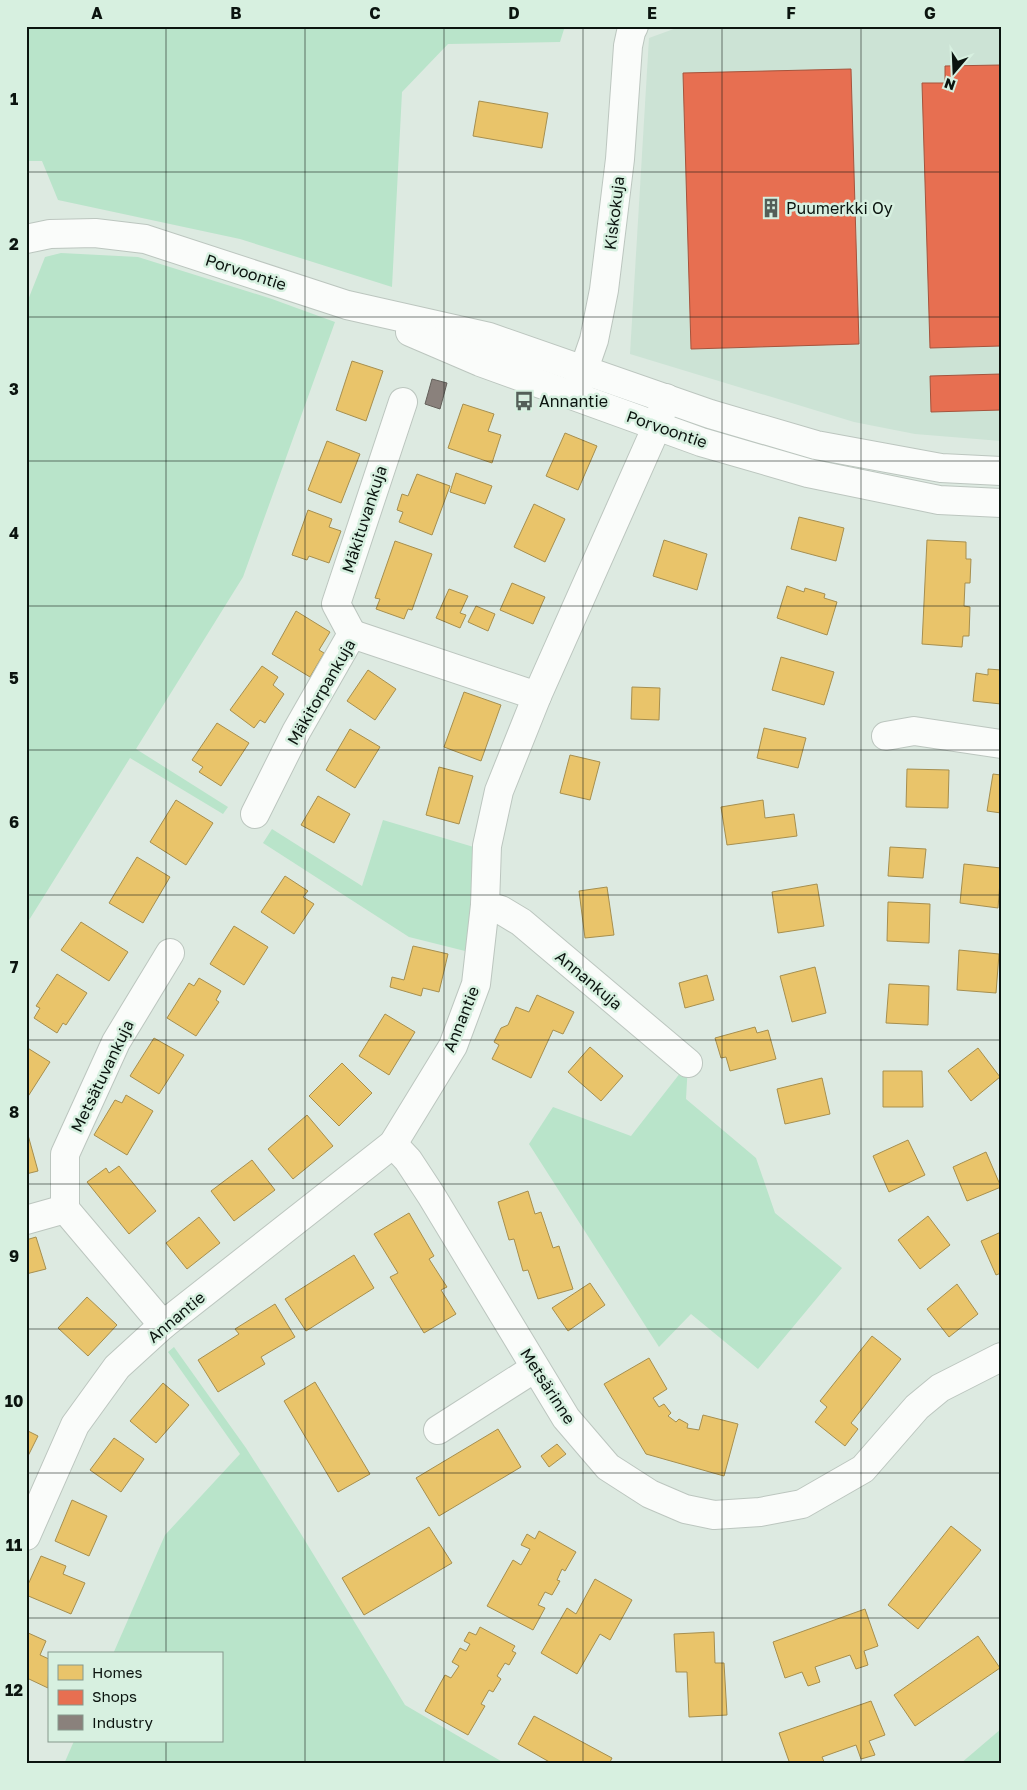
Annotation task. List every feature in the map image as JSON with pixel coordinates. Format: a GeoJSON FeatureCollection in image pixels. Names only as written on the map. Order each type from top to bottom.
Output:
{"type":"FeatureCollection","features":[{"type":"Feature","properties":{"kind":"street","name":"Kiskokuja"},"geometry":{"type":"LineString","coordinates":[[575,396],[594,340],[604,290],[620,159],[628,46],[634,26]]}},
{"type":"Feature","properties":{"kind":"street","name":"Porvoontie"},"geometry":{"type":"LineString","coordinates":[[26,239],[50,234],[95,233],[145,239],[347,305],[480,362],[701,442],[808,473],[939,500],[1001,503]]}},
{"type":"Feature","properties":{"kind":"street","name":"Porvoontie"},"geometry":{"type":"LineString","coordinates":[[347,305],[489,337],[710,414],[816,445],[940,468],[1001,471]]}},
{"type":"Feature","properties":{"kind":"street","name":"Annantie"},"geometry":{"type":"LineString","coordinates":[[26,1536],[75,1425],[117,1367],[163,1325],[393,1144],[452,1046],[476,984],[485,905],[487,846],[499,791],[537,696],[657,426],[666,398]]}},
{"type":"Feature","properties":{"kind":"street","name":"Mäkituvankuja"},"geometry":{"type":"LineString","coordinates":[[352,634],[336,604],[403,402]]}},
{"type":"Feature","properties":{"kind":"street","name":"Mäkitorpankuja"},"geometry":{"type":"LineString","coordinates":[[255,814],[296,732],[352,634],[537,696]]}},
{"type":"Feature","properties":{"kind":"street"},"geometry":{"type":"LineString","coordinates":[[886,736],[914,731],[1001,744]]}},
{"type":"Feature","properties":{"kind":"street","name":"Annankuja"},"geometry":{"type":"LineString","coordinates":[[485,905],[501,910],[521,922],[688,1063]]}},
{"type":"Feature","properties":{"kind":"street","name":"Metsätuvankuja"},"geometry":{"type":"LineString","coordinates":[[65,1209],[65,1154],[116,1042],[170,953]]}},
{"type":"Feature","properties":{"kind":"street","name":"Metsärinne"},"geometry":{"type":"LineString","coordinates":[[393,1144],[408,1160],[431,1195],[566,1418],[608,1467],[650,1494],[685,1508],[714,1515],[760,1512],[802,1504],[863,1469],[916,1407],[940,1388],[1001,1357]]}},
{"type":"Feature","properties":{"kind":"street"},"geometry":{"type":"LineString","coordinates":[[26,1220],[65,1209],[163,1325]]}},
{"type":"Feature","properties":{"kind":"street"},"geometry":{"type":"LineString","coordinates":[[438,1430],[535,1368]]}},
{"type":"Feature","properties":{"kind":"shaded area","name":"Puumerkki Oy"},"geometry":{"type":"Polygon","coordinates":[[[682,26],[1001,26],[1001,441],[915,434],[854,422],[630,354],[649,38],[682,26]]]}},
{"type":"Feature","properties":{"kind":"green space"},"geometry":{"type":"Polygon","coordinates":[[[26,26],[565,26],[560,42],[448,44],[402,92],[392,287],[240,239],[58,200],[42,161],[26,161],[26,26]]]}},
{"type":"Feature","properties":{"kind":"green space"},"geometry":{"type":"Polygon","coordinates":[[[61,253],[138,257],[272,299],[335,322],[243,577],[136,749],[228,807],[223,814],[130,758],[26,925],[26,305],[45,257],[61,253]]]}},
{"type":"Feature","properties":{"kind":"green space"},"geometry":{"type":"Polygon","coordinates":[[[383,820],[477,848],[469,952],[409,937],[263,843],[272,829],[362,886],[383,820]]]}},
{"type":"Feature","properties":{"kind":"green space"},"geometry":{"type":"Polygon","coordinates":[[[688,1063],[686,1099],[756,1158],[775,1213],[842,1268],[758,1369],[691,1314],[659,1347],[529,1144],[553,1107],[631,1136],[688,1063]]]}},
{"type":"Feature","properties":{"kind":"green space"},"geometry":{"type":"Polygon","coordinates":[[[174,1347],[246,1448],[301,1534],[405,1705],[506,1764],[64,1764],[74,1742],[222,1742],[222,1652],[114,1652],[165,1535],[240,1454],[168,1352],[174,1347]]]}},
{"type":"Feature","properties":{"kind":"green space"},"geometry":{"type":"Polygon","coordinates":[[[1001,1729],[1001,1764],[960,1764],[1001,1729]]]}},
{"type":"Feature","properties":{"kind":"building: Homes"},"geometry":{"type":"Polygon","coordinates":[[[479,101],[548,113],[542,148],[473,136],[479,101]]]}},
{"type":"Feature","properties":{"kind":"building: Homes"},"geometry":{"type":"Polygon","coordinates":[[[352,361],[383,371],[366,421],[336,410],[352,361]]]}},
{"type":"Feature","properties":{"kind":"building: Homes"},"geometry":{"type":"Polygon","coordinates":[[[463,404],[494,414],[488,431],[501,435],[492,463],[448,448],[463,404]]]}},
{"type":"Feature","properties":{"kind":"building: Homes"},"geometry":{"type":"Polygon","coordinates":[[[565,433],[597,446],[578,490],[546,476],[565,433]]]}},
{"type":"Feature","properties":{"kind":"building: Homes"},"geometry":{"type":"Polygon","coordinates":[[[327,441],[360,454],[341,503],[308,490],[327,441]]]}},
{"type":"Feature","properties":{"kind":"building: Homes"},"geometry":{"type":"Polygon","coordinates":[[[456,473],[492,486],[485,504],[450,492],[456,473]]]}},
{"type":"Feature","properties":{"kind":"building: Homes"},"geometry":{"type":"Polygon","coordinates":[[[417,474],[450,486],[432,535],[399,522],[403,512],[397,510],[402,494],[408,496],[417,474]]]}},
{"type":"Feature","properties":{"kind":"building: Homes"},"geometry":{"type":"Polygon","coordinates":[[[534,504],[565,519],[545,562],[514,547],[534,504]]]}},
{"type":"Feature","properties":{"kind":"building: Homes"},"geometry":{"type":"Polygon","coordinates":[[[308,510],[332,519],[329,527],[341,531],[329,563],[309,556],[307,560],[292,555],[308,510]]]}},
{"type":"Feature","properties":{"kind":"building: Homes"},"geometry":{"type":"Polygon","coordinates":[[[799,517],[844,528],[836,561],[791,549],[799,517]]]}},
{"type":"Feature","properties":{"kind":"building: Homes"},"geometry":{"type":"Polygon","coordinates":[[[664,540],[707,554],[697,590],[653,576],[664,540]]]}},
{"type":"Feature","properties":{"kind":"building: Homes"},"geometry":{"type":"Polygon","coordinates":[[[927,540],[966,542],[966,559],[971,559],[970,583],[965,583],[964,606],[970,607],[969,636],[963,636],[962,647],[922,644],[927,540]]]}},
{"type":"Feature","properties":{"kind":"building: Homes"},"geometry":{"type":"Polygon","coordinates":[[[395,541],[432,554],[412,610],[408,609],[404,619],[376,609],[380,599],[375,598],[395,541]]]}},
{"type":"Feature","properties":{"kind":"building: Homes"},"geometry":{"type":"Polygon","coordinates":[[[512,583],[545,597],[533,624],[500,610],[512,583]]]}},
{"type":"Feature","properties":{"kind":"building: Homes"},"geometry":{"type":"Polygon","coordinates":[[[787,586],[804,592],[805,588],[825,594],[824,598],[837,602],[827,635],[777,618],[787,586]]]}},
{"type":"Feature","properties":{"kind":"building: Homes"},"geometry":{"type":"Polygon","coordinates":[[[449,589],[468,596],[460,613],[466,615],[460,628],[436,618],[449,589]]]}},
{"type":"Feature","properties":{"kind":"building: Homes"},"geometry":{"type":"Polygon","coordinates":[[[476,606],[495,614],[488,631],[468,622],[476,606]]]}},
{"type":"Feature","properties":{"kind":"building: Homes"},"geometry":{"type":"Polygon","coordinates":[[[296,611],[330,632],[319,650],[324,653],[310,677],[272,654],[296,611]]]}},
{"type":"Feature","properties":{"kind":"building: Homes"},"geometry":{"type":"Polygon","coordinates":[[[781,657],[834,672],[824,705],[772,690],[781,657]]]}},
{"type":"Feature","properties":{"kind":"building: Homes"},"geometry":{"type":"Polygon","coordinates":[[[262,666],[278,677],[273,685],[284,694],[265,723],[260,720],[254,728],[230,710],[262,666]]]}},
{"type":"Feature","properties":{"kind":"building: Homes"},"geometry":{"type":"Polygon","coordinates":[[[988,669],[1001,670],[1001,704],[973,701],[976,673],[988,675],[988,669]]]}},
{"type":"Feature","properties":{"kind":"building: Homes"},"geometry":{"type":"Polygon","coordinates":[[[368,670],[396,689],[375,720],[347,701],[368,670]]]}},
{"type":"Feature","properties":{"kind":"building: Homes"},"geometry":{"type":"Polygon","coordinates":[[[632,687],[660,688],[659,720],[631,719],[632,687]]]}},
{"type":"Feature","properties":{"kind":"building: Homes"},"geometry":{"type":"Polygon","coordinates":[[[464,692],[501,705],[481,761],[444,747],[464,692]]]}},
{"type":"Feature","properties":{"kind":"building: Homes"},"geometry":{"type":"Polygon","coordinates":[[[217,723],[249,743],[221,786],[199,772],[203,767],[192,760],[217,723]]]}},
{"type":"Feature","properties":{"kind":"building: Homes"},"geometry":{"type":"Polygon","coordinates":[[[764,728],[806,738],[798,768],[757,758],[764,728]]]}},
{"type":"Feature","properties":{"kind":"building: Homes"},"geometry":{"type":"Polygon","coordinates":[[[350,729],[380,747],[355,788],[326,770],[350,729]]]}},
{"type":"Feature","properties":{"kind":"building: Homes"},"geometry":{"type":"Polygon","coordinates":[[[570,755],[600,762],[590,800],[560,793],[570,755]]]}},
{"type":"Feature","properties":{"kind":"building: Homes"},"geometry":{"type":"Polygon","coordinates":[[[439,767],[473,776],[459,824],[426,815],[439,767]]]}},
{"type":"Feature","properties":{"kind":"building: Homes"},"geometry":{"type":"Polygon","coordinates":[[[907,769],[949,770],[948,808],[906,807],[907,769]]]}},
{"type":"Feature","properties":{"kind":"building: Homes"},"geometry":{"type":"Polygon","coordinates":[[[993,774],[1001,775],[1001,813],[987,811],[993,774]]]}},
{"type":"Feature","properties":{"kind":"building: Homes"},"geometry":{"type":"Polygon","coordinates":[[[318,796],[350,814],[334,843],[301,825],[318,796]]]}},
{"type":"Feature","properties":{"kind":"building: Homes"},"geometry":{"type":"Polygon","coordinates":[[[176,800],[213,823],[186,865],[150,842],[176,800]]]}},
{"type":"Feature","properties":{"kind":"building: Homes"},"geometry":{"type":"Polygon","coordinates":[[[763,800],[765,818],[794,814],[797,836],[727,845],[721,807],[763,800]]]}},
{"type":"Feature","properties":{"kind":"building: Homes"},"geometry":{"type":"Polygon","coordinates":[[[890,847],[926,849],[923,878],[888,876],[890,847]]]}},
{"type":"Feature","properties":{"kind":"building: Homes"},"geometry":{"type":"Polygon","coordinates":[[[137,857],[170,877],[143,923],[109,903],[137,857]]]}},
{"type":"Feature","properties":{"kind":"building: Homes"},"geometry":{"type":"Polygon","coordinates":[[[964,864],[1001,868],[998,908],[960,903],[964,864]]]}},
{"type":"Feature","properties":{"kind":"building: Homes"},"geometry":{"type":"Polygon","coordinates":[[[285,876],[308,891],[303,897],[314,904],[294,934],[261,912],[285,876]]]}},
{"type":"Feature","properties":{"kind":"building: Homes"},"geometry":{"type":"Polygon","coordinates":[[[817,884],[824,926],[778,933],[772,892],[817,884]]]}},
{"type":"Feature","properties":{"kind":"building: Homes"},"geometry":{"type":"Polygon","coordinates":[[[607,887],[614,935],[585,938],[579,891],[607,887]]]}},
{"type":"Feature","properties":{"kind":"building: Homes"},"geometry":{"type":"Polygon","coordinates":[[[888,902],[930,904],[929,943],[887,941],[888,902]]]}},
{"type":"Feature","properties":{"kind":"building: Homes"},"geometry":{"type":"Polygon","coordinates":[[[81,922],[128,952],[109,981],[61,950],[81,922]]]}},
{"type":"Feature","properties":{"kind":"building: Homes"},"geometry":{"type":"Polygon","coordinates":[[[234,926],[268,947],[244,985],[210,964],[234,926]]]}},
{"type":"Feature","properties":{"kind":"building: Homes"},"geometry":{"type":"Polygon","coordinates":[[[413,946],[448,954],[439,992],[423,988],[421,996],[390,987],[392,977],[404,980],[413,946]]]}},
{"type":"Feature","properties":{"kind":"building: Homes"},"geometry":{"type":"Polygon","coordinates":[[[959,950],[999,954],[996,993],[957,990],[959,950]]]}},
{"type":"Feature","properties":{"kind":"building: Homes"},"geometry":{"type":"Polygon","coordinates":[[[815,967],[826,1013],[792,1022],[780,976],[815,967]]]}},
{"type":"Feature","properties":{"kind":"building: Homes"},"geometry":{"type":"Polygon","coordinates":[[[57,974],[87,993],[66,1025],[63,1023],[57,1033],[34,1018],[40,1008],[36,1006],[57,974]]]}},
{"type":"Feature","properties":{"kind":"building: Homes"},"geometry":{"type":"Polygon","coordinates":[[[707,975],[714,1000],[685,1008],[679,983],[707,975]]]}},
{"type":"Feature","properties":{"kind":"building: Homes"},"geometry":{"type":"Polygon","coordinates":[[[199,978],[221,991],[216,1000],[219,1002],[196,1036],[167,1018],[189,983],[194,986],[199,978]]]}},
{"type":"Feature","properties":{"kind":"building: Homes"},"geometry":{"type":"Polygon","coordinates":[[[889,984],[929,986],[928,1025],[886,1023],[889,984]]]}},
{"type":"Feature","properties":{"kind":"building: Homes"},"geometry":{"type":"Polygon","coordinates":[[[537,995],[574,1012],[563,1034],[553,1030],[531,1078],[492,1059],[499,1045],[494,1042],[501,1028],[508,1025],[516,1007],[529,1012],[537,995]]]}},
{"type":"Feature","properties":{"kind":"building: Homes"},"geometry":{"type":"Polygon","coordinates":[[[385,1014],[415,1032],[389,1075],[359,1056],[385,1014]]]}},
{"type":"Feature","properties":{"kind":"building: Homes"},"geometry":{"type":"Polygon","coordinates":[[[755,1027],[757,1033],[768,1030],[776,1059],[730,1071],[726,1057],[721,1058],[715,1038],[755,1027]]]}},
{"type":"Feature","properties":{"kind":"building: Homes"},"geometry":{"type":"Polygon","coordinates":[[[154,1038],[184,1055],[159,1094],[130,1076],[154,1038]]]}},
{"type":"Feature","properties":{"kind":"building: Homes"},"geometry":{"type":"Polygon","coordinates":[[[26,1047],[50,1062],[27,1098],[26,1097],[26,1047]]]}},
{"type":"Feature","properties":{"kind":"building: Homes"},"geometry":{"type":"Polygon","coordinates":[[[590,1047],[623,1076],[601,1101],[568,1072],[590,1047]]]}},
{"type":"Feature","properties":{"kind":"building: Homes"},"geometry":{"type":"Polygon","coordinates":[[[978,1048],[1000,1077],[971,1101],[948,1071],[978,1048]]]}},
{"type":"Feature","properties":{"kind":"building: Homes"},"geometry":{"type":"Polygon","coordinates":[[[342,1063],[372,1093],[339,1126],[309,1096],[342,1063]]]}},
{"type":"Feature","properties":{"kind":"building: Homes"},"geometry":{"type":"Polygon","coordinates":[[[883,1071],[922,1071],[923,1107],[883,1107],[883,1071]]]}},
{"type":"Feature","properties":{"kind":"building: Homes"},"geometry":{"type":"Polygon","coordinates":[[[822,1078],[830,1114],[785,1124],[777,1089],[822,1078]]]}},
{"type":"Feature","properties":{"kind":"building: Homes"},"geometry":{"type":"Polygon","coordinates":[[[126,1095],[153,1111],[127,1155],[94,1135],[115,1100],[122,1103],[126,1095]]]}},
{"type":"Feature","properties":{"kind":"building: Homes"},"geometry":{"type":"Polygon","coordinates":[[[307,1115],[333,1146],[293,1179],[268,1149],[307,1115]]]}},
{"type":"Feature","properties":{"kind":"building: Homes"},"geometry":{"type":"Polygon","coordinates":[[[28,1135],[38,1171],[26,1174],[26,1136],[28,1135]]]}},
{"type":"Feature","properties":{"kind":"building: Homes"},"geometry":{"type":"Polygon","coordinates":[[[908,1140],[925,1175],[889,1192],[873,1156],[908,1140]]]}},
{"type":"Feature","properties":{"kind":"building: Homes"},"geometry":{"type":"Polygon","coordinates":[[[986,1152],[1001,1187],[967,1201],[953,1167],[986,1152]]]}},
{"type":"Feature","properties":{"kind":"building: Homes"},"geometry":{"type":"Polygon","coordinates":[[[252,1160],[275,1190],[234,1221],[211,1191],[252,1160]]]}},
{"type":"Feature","properties":{"kind":"building: Homes"},"geometry":{"type":"Polygon","coordinates":[[[119,1166],[156,1211],[129,1234],[87,1182],[106,1168],[109,1173],[119,1166]]]}},
{"type":"Feature","properties":{"kind":"building: Homes"},"geometry":{"type":"Polygon","coordinates":[[[528,1191],[535,1214],[541,1212],[553,1248],[559,1246],[573,1289],[538,1299],[528,1270],[523,1271],[514,1239],[509,1240],[498,1202],[528,1191]]]}},
{"type":"Feature","properties":{"kind":"building: Homes"},"geometry":{"type":"Polygon","coordinates":[[[409,1213],[434,1256],[429,1259],[447,1287],[441,1290],[456,1314],[424,1333],[390,1277],[398,1273],[374,1234],[409,1213]]]}},
{"type":"Feature","properties":{"kind":"building: Homes"},"geometry":{"type":"Polygon","coordinates":[[[928,1216],[950,1245],[920,1269],[898,1240],[928,1216]]]}},
{"type":"Feature","properties":{"kind":"building: Homes"},"geometry":{"type":"Polygon","coordinates":[[[199,1217],[220,1243],[187,1269],[166,1243],[199,1217]]]}},
{"type":"Feature","properties":{"kind":"building: Homes"},"geometry":{"type":"Polygon","coordinates":[[[1001,1232],[1001,1273],[996,1275],[981,1241],[1001,1232]]]}},
{"type":"Feature","properties":{"kind":"building: Homes"},"geometry":{"type":"Polygon","coordinates":[[[36,1237],[46,1269],[26,1274],[26,1240],[36,1237]]]}},
{"type":"Feature","properties":{"kind":"building: Homes"},"geometry":{"type":"Polygon","coordinates":[[[354,1255],[374,1288],[306,1331],[285,1299],[354,1255]]]}},
{"type":"Feature","properties":{"kind":"building: Homes"},"geometry":{"type":"Polygon","coordinates":[[[590,1283],[605,1305],[568,1331],[552,1308],[590,1283]]]}},
{"type":"Feature","properties":{"kind":"building: Homes"},"geometry":{"type":"Polygon","coordinates":[[[957,1284],[978,1314],[949,1337],[927,1309],[957,1284]]]}},
{"type":"Feature","properties":{"kind":"building: Homes"},"geometry":{"type":"Polygon","coordinates":[[[87,1297],[117,1325],[88,1356],[58,1328],[87,1297]]]}},
{"type":"Feature","properties":{"kind":"building: Homes"},"geometry":{"type":"Polygon","coordinates":[[[275,1304],[295,1337],[261,1357],[265,1364],[218,1392],[198,1360],[239,1334],[235,1329],[275,1304]]]}},
{"type":"Feature","properties":{"kind":"building: Homes"},"geometry":{"type":"Polygon","coordinates":[[[872,1336],[901,1359],[851,1423],[858,1429],[845,1446],[815,1422],[827,1407],[820,1401],[872,1336]]]}},
{"type":"Feature","properties":{"kind":"building: Homes"},"geometry":{"type":"Polygon","coordinates":[[[649,1358],[667,1389],[653,1398],[659,1407],[664,1404],[671,1413],[668,1416],[676,1422],[679,1419],[688,1424],[687,1428],[699,1430],[703,1415],[738,1424],[724,1476],[646,1454],[604,1384],[649,1358]]]}},
{"type":"Feature","properties":{"kind":"building: Homes"},"geometry":{"type":"Polygon","coordinates":[[[315,1382],[370,1474],[338,1492],[284,1401],[315,1382]]]}},
{"type":"Feature","properties":{"kind":"building: Homes"},"geometry":{"type":"Polygon","coordinates":[[[163,1383],[189,1405],[156,1443],[130,1421],[163,1383]]]}},
{"type":"Feature","properties":{"kind":"building: Homes"},"geometry":{"type":"Polygon","coordinates":[[[498,1429],[521,1467],[439,1516],[416,1478],[498,1429]]]}},
{"type":"Feature","properties":{"kind":"building: Homes"},"geometry":{"type":"Polygon","coordinates":[[[26,1430],[38,1436],[26,1460],[26,1430]]]}},
{"type":"Feature","properties":{"kind":"building: Homes"},"geometry":{"type":"Polygon","coordinates":[[[114,1438],[144,1459],[121,1492],[90,1470],[114,1438]]]}},
{"type":"Feature","properties":{"kind":"building: Homes"},"geometry":{"type":"Polygon","coordinates":[[[557,1444],[566,1454],[549,1467],[541,1456],[557,1444]]]}},
{"type":"Feature","properties":{"kind":"building: Homes"},"geometry":{"type":"Polygon","coordinates":[[[72,1500],[107,1516],[89,1556],[55,1541],[72,1500]]]}},
{"type":"Feature","properties":{"kind":"building: Homes"},"geometry":{"type":"Polygon","coordinates":[[[951,1526],[981,1550],[918,1629],[888,1605],[951,1526]]]}},
{"type":"Feature","properties":{"kind":"building: Homes"},"geometry":{"type":"Polygon","coordinates":[[[429,1527],[452,1563],[364,1615],[342,1578],[429,1527]]]}},
{"type":"Feature","properties":{"kind":"building: Homes"},"geometry":{"type":"Polygon","coordinates":[[[539,1531],[576,1552],[565,1571],[562,1569],[557,1580],[560,1581],[552,1595],[545,1592],[538,1605],[545,1608],[533,1630],[487,1606],[513,1560],[521,1565],[530,1549],[521,1545],[527,1534],[535,1539],[539,1531]]]}},
{"type":"Feature","properties":{"kind":"building: Homes"},"geometry":{"type":"Polygon","coordinates":[[[41,1556],[66,1566],[63,1574],[85,1583],[71,1614],[26,1595],[26,1589],[41,1556]]]}},
{"type":"Feature","properties":{"kind":"building: Homes"},"geometry":{"type":"Polygon","coordinates":[[[595,1579],[632,1600],[610,1640],[600,1634],[577,1674],[541,1653],[567,1608],[576,1614],[595,1579]]]}},
{"type":"Feature","properties":{"kind":"building: Homes"},"geometry":{"type":"Polygon","coordinates":[[[865,1609],[878,1646],[864,1651],[868,1665],[856,1669],[850,1655],[815,1667],[820,1682],[808,1686],[802,1672],[785,1678],[773,1642],[865,1609]]]}},
{"type":"Feature","properties":{"kind":"building: Homes"},"geometry":{"type":"Polygon","coordinates":[[[480,1627],[515,1646],[512,1651],[516,1653],[509,1665],[505,1663],[497,1676],[501,1679],[493,1692],[489,1690],[481,1704],[485,1706],[468,1735],[425,1711],[445,1675],[451,1678],[459,1666],[452,1662],[460,1648],[466,1651],[470,1644],[464,1641],[469,1632],[476,1635],[480,1627]]]}},
{"type":"Feature","properties":{"kind":"building: Homes"},"geometry":{"type":"Polygon","coordinates":[[[26,1632],[46,1641],[40,1655],[48,1659],[48,1688],[29,1679],[26,1682],[26,1632]]]}},
{"type":"Feature","properties":{"kind":"building: Homes"},"geometry":{"type":"Polygon","coordinates":[[[714,1632],[715,1663],[724,1663],[727,1715],[689,1717],[687,1672],[676,1672],[674,1634],[714,1632]]]}},
{"type":"Feature","properties":{"kind":"building: Homes"},"geometry":{"type":"Polygon","coordinates":[[[978,1636],[1000,1668],[915,1726],[894,1695],[978,1636]]]}},
{"type":"Feature","properties":{"kind":"building: Homes"},"geometry":{"type":"Polygon","coordinates":[[[871,1701],[885,1735],[869,1741],[875,1755],[861,1759],[856,1745],[822,1757],[825,1764],[809,1764],[809,1762],[790,1764],[779,1733],[871,1701]]]}},
{"type":"Feature","properties":{"kind":"building: Homes"},"geometry":{"type":"Polygon","coordinates":[[[534,1716],[612,1758],[609,1764],[553,1764],[518,1744],[534,1716]]]}},
{"type":"Feature","properties":{"kind":"building: Shops"},"geometry":{"type":"Polygon","coordinates":[[[1001,65],[1001,346],[930,348],[922,83],[945,83],[945,66],[1001,65]]]}},
{"type":"Feature","properties":{"kind":"building: Shops","name":"Puumerkki Oy"},"geometry":{"type":"Polygon","coordinates":[[[851,69],[859,344],[691,349],[683,73],[851,69]]]}},
{"type":"Feature","properties":{"kind":"building: Shops"},"geometry":{"type":"Polygon","coordinates":[[[1001,374],[1001,410],[931,412],[930,376],[1001,374]]]}},
{"type":"Feature","properties":{"kind":"building: Industry"},"geometry":{"type":"Polygon","coordinates":[[[432,379],[447,383],[440,409],[425,404],[432,379]]]}},
{"type":"Feature","properties":{"kind":"place","name":"Puumerkki Oy"},"geometry":{"type":"Point","coordinates":[771,208]}},
{"type":"Feature","properties":{"kind":"place","name":"Annantie"},"geometry":{"type":"Point","coordinates":[524,401]}}]}
